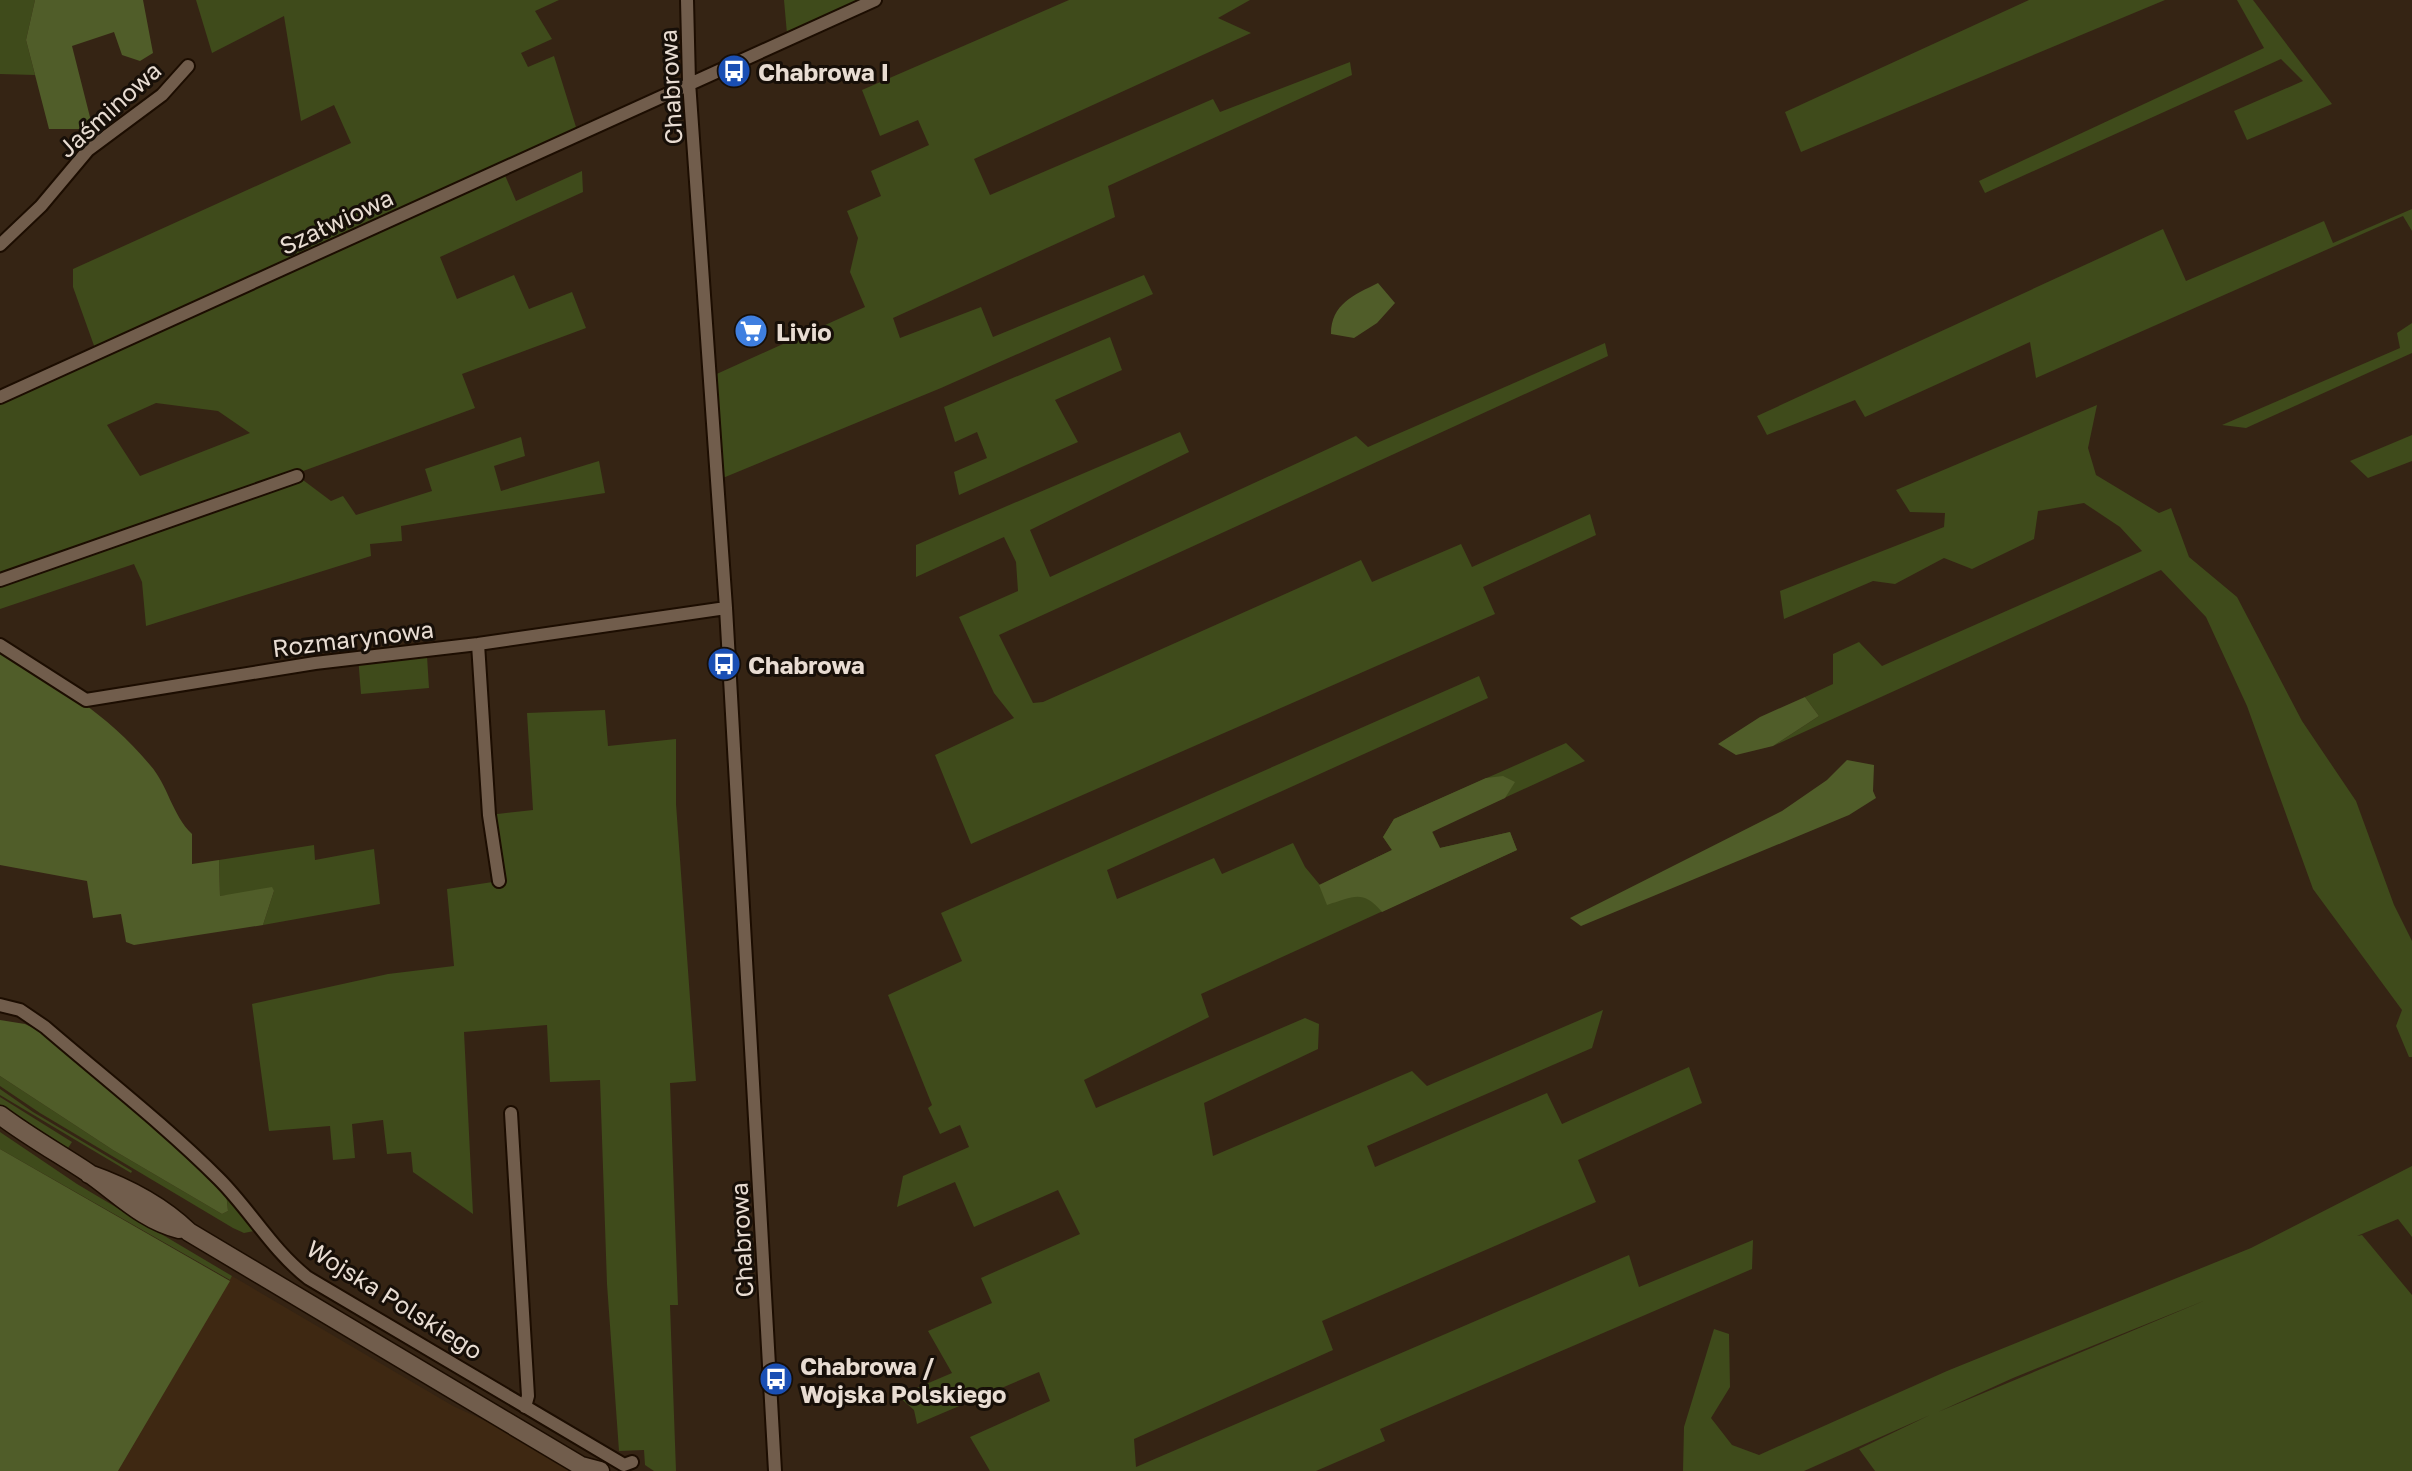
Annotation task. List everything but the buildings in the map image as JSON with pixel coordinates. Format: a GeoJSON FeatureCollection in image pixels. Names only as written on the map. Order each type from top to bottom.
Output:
{"type":"FeatureCollection","features":[{"type":"Feature","properties":{"kind":"main road","name":"Wojska Polskiego"},"geometry":{"type":"LineString","coordinates":[[0,1115],[89,1174],[129,1190],[176,1220],[189,1232],[534,1435],[581,1466],[599,1471]]}},
{"type":"Feature","properties":{"kind":"street","name":"Chabrowa"},"geometry":{"type":"LineString","coordinates":[[687,0],[688,82],[726,608],[775,1471]]}},
{"type":"Feature","properties":{"kind":"street","name":"Szałwiowa"},"geometry":{"type":"LineString","coordinates":[[0,397],[688,82],[875,0]]}},
{"type":"Feature","properties":{"kind":"street","name":"Jaśminowa"},"geometry":{"type":"LineString","coordinates":[[0,245],[41,206],[88,150],[162,95],[188,66]]}},
{"type":"Feature","properties":{"kind":"street"},"geometry":{"type":"LineString","coordinates":[[0,580],[298,476]]}},
{"type":"Feature","properties":{"kind":"street","name":"Rozmarynowa"},"geometry":{"type":"LineString","coordinates":[[0,645],[34,664],[86,700],[336,659],[478,644],[726,608]]}},
{"type":"Feature","properties":{"kind":"street"},"geometry":{"type":"LineString","coordinates":[[478,644],[489,815],[499,881]]}},
{"type":"Feature","properties":{"kind":"street","name":"Wojska Polskiego"},"geometry":{"type":"LineString","coordinates":[[0,1005],[20,1010],[45,1027],[210,1170],[236,1198],[271,1244],[308,1278],[625,1465],[632,1462]]}},
{"type":"Feature","properties":{"kind":"street"},"geometry":{"type":"LineString","coordinates":[[511,1113],[528,1396],[525,1408]]}},
{"type":"Feature","properties":{"kind":"shaded area"},"geometry":{"type":"Polygon","coordinates":[[[232,1276],[453,1406],[501,1428],[573,1471],[118,1471],[232,1276]]]}},
{"type":"Feature","properties":{"kind":"green space"},"geometry":{"type":"Polygon","coordinates":[[[0,0],[35,0],[26,40],[35,75],[0,74],[0,0]]]}},
{"type":"Feature","properties":{"kind":"green space"},"geometry":{"type":"Polygon","coordinates":[[[35,0],[143,0],[153,53],[140,61],[122,55],[114,32],[72,46],[91,121],[83,129],[49,129],[26,40],[35,0]]]}},
{"type":"Feature","properties":{"kind":"green space"},"geometry":{"type":"Polygon","coordinates":[[[196,0],[559,0],[535,11],[552,39],[521,53],[528,67],[554,56],[576,127],[787,34],[784,0],[875,0],[504,173],[516,201],[582,171],[583,192],[440,257],[457,299],[514,275],[529,309],[572,292],[586,328],[462,374],[475,408],[295,474],[331,501],[343,496],[356,515],[432,491],[425,469],[521,437],[525,456],[494,466],[501,491],[599,461],[605,493],[401,526],[402,541],[370,544],[371,556],[146,626],[142,582],[134,564],[0,609],[0,397],[97,354],[73,287],[73,269],[351,143],[334,105],[301,121],[284,16],[212,53],[196,0]],[[156,403],[107,425],[140,476],[250,433],[218,411],[156,403]]]}},
{"type":"Feature","properties":{"kind":"green space"},"geometry":{"type":"Polygon","coordinates":[[[1069,0],[1250,0],[1218,18],[1251,33],[974,159],[990,195],[1213,99],[1220,112],[1350,62],[1352,75],[1108,186],[1115,217],[893,318],[900,338],[981,307],[993,337],[1144,275],[1153,294],[941,388],[718,480],[710,377],[865,307],[850,272],[858,238],[847,211],[881,196],[871,171],[929,145],[918,120],[880,136],[862,90],[1069,0]]]}},
{"type":"Feature","properties":{"kind":"green space"},"geometry":{"type":"Polygon","coordinates":[[[2029,0],[2165,0],[1801,152],[1785,112],[2029,0]]]}},
{"type":"Feature","properties":{"kind":"green space"},"geometry":{"type":"Polygon","coordinates":[[[2237,0],[2253,0],[2332,104],[2247,140],[2234,111],[2303,81],[2281,59],[1985,193],[1979,181],[2264,48],[2237,0]]]}},
{"type":"Feature","properties":{"kind":"green space"},"geometry":{"type":"Polygon","coordinates":[[[2412,209],[2412,231],[2403,216],[2036,378],[2030,342],[1865,417],[1855,400],[1767,435],[1757,416],[2163,229],[2186,281],[2324,221],[2333,243],[2412,209]]]}},
{"type":"Feature","properties":{"kind":"green space"},"geometry":{"type":"Polygon","coordinates":[[[1378,283],[1395,303],[1377,323],[1354,338],[1331,334],[1335,315],[1345,302],[1378,283]]]}},
{"type":"Feature","properties":{"kind":"green space"},"geometry":{"type":"Polygon","coordinates":[[[2412,323],[2412,353],[2246,428],[2222,425],[2400,348],[2397,333],[2412,323]]]}},
{"type":"Feature","properties":{"kind":"green space"},"geometry":{"type":"Polygon","coordinates":[[[1110,337],[1122,370],[1055,400],[1078,442],[959,495],[954,472],[987,458],[977,432],[955,442],[944,407],[1110,337]]]}},
{"type":"Feature","properties":{"kind":"green space"},"geometry":{"type":"Polygon","coordinates":[[[1605,343],[1608,356],[999,635],[1033,703],[1043,702],[1361,560],[1372,582],[1461,544],[1472,567],[1590,514],[1596,535],[1483,587],[1495,614],[971,844],[935,755],[1014,718],[994,693],[959,617],[1018,591],[1016,562],[1004,537],[916,577],[916,545],[1180,432],[1189,452],[1030,530],[1050,577],[1356,436],[1368,447],[1605,343]]]}},
{"type":"Feature","properties":{"kind":"green space"},"geometry":{"type":"Polygon","coordinates":[[[2097,405],[2088,448],[2096,475],[2159,513],[2171,508],[2189,557],[2237,597],[2302,721],[2356,801],[2394,905],[2412,941],[2412,1057],[2409,1057],[2396,1026],[2402,1010],[2313,889],[2247,706],[2206,617],[2161,570],[1773,746],[1819,716],[1805,697],[1833,684],[1833,654],[1859,642],[1882,666],[2142,551],[2120,527],[2084,503],[2038,511],[2034,539],[1972,569],[1944,558],[1895,584],[1873,581],[1784,619],[1780,591],[1944,527],[1945,513],[1910,512],[1896,490],[2097,405]]]}},
{"type":"Feature","properties":{"kind":"green space"},"geometry":{"type":"Polygon","coordinates":[[[2412,435],[2412,461],[2368,478],[2350,461],[2412,435]]]}},
{"type":"Feature","properties":{"kind":"green space"},"geometry":{"type":"Polygon","coordinates":[[[0,650],[80,701],[134,747],[156,773],[180,818],[192,834],[192,864],[219,860],[220,896],[272,887],[274,891],[263,925],[134,945],[126,942],[121,914],[93,918],[87,881],[0,865],[0,650]]]}},
{"type":"Feature","properties":{"kind":"green space"},"geometry":{"type":"Polygon","coordinates":[[[358,656],[427,656],[429,688],[361,694],[358,656]]]}},
{"type":"Feature","properties":{"kind":"green space"},"geometry":{"type":"Polygon","coordinates":[[[1479,676],[1488,698],[1107,870],[1117,899],[1214,858],[1222,874],[1293,843],[1305,867],[1320,885],[1392,850],[1383,837],[1394,819],[1566,743],[1585,761],[1432,831],[1440,848],[1510,832],[1517,850],[1201,994],[1209,1017],[1084,1080],[1096,1108],[1305,1018],[1319,1024],[1318,1049],[1204,1103],[1213,1156],[1412,1071],[1427,1086],[1603,1010],[1592,1048],[1367,1146],[1375,1167],[1547,1093],[1562,1124],[1689,1067],[1702,1103],[1578,1160],[1596,1202],[1322,1321],[1333,1350],[1134,1439],[1136,1467],[1629,1255],[1639,1287],[1753,1240],[1752,1269],[1380,1429],[1385,1441],[1316,1471],[990,1471],[970,1437],[1050,1401],[1039,1372],[917,1424],[914,1410],[898,1396],[952,1373],[928,1331],[992,1303],[981,1278],[1080,1234],[1058,1190],[974,1227],[955,1182],[897,1207],[903,1176],[969,1147],[960,1125],[940,1134],[928,1108],[932,1105],[888,995],[962,961],[941,913],[1479,676]]]}},
{"type":"Feature","properties":{"kind":"green space"},"geometry":{"type":"Polygon","coordinates":[[[1805,697],[1819,716],[1773,746],[1736,755],[1718,744],[1760,717],[1805,697]]]}},
{"type":"Feature","properties":{"kind":"green space"},"geometry":{"type":"Polygon","coordinates":[[[605,710],[608,746],[676,739],[676,804],[696,1081],[670,1083],[678,1305],[670,1305],[676,1471],[654,1471],[645,1465],[644,1450],[619,1451],[607,1284],[600,1080],[550,1082],[547,1025],[464,1032],[473,1214],[413,1172],[411,1152],[387,1154],[383,1120],[352,1124],[355,1158],[333,1160],[330,1126],[269,1131],[252,1004],[388,974],[454,966],[447,889],[499,881],[489,815],[533,810],[527,713],[605,710]]]}},
{"type":"Feature","properties":{"kind":"green space"},"geometry":{"type":"Polygon","coordinates":[[[1847,760],[1874,765],[1873,791],[1876,798],[1849,815],[1581,926],[1570,918],[1782,811],[1827,780],[1847,760]]]}},
{"type":"Feature","properties":{"kind":"green space"},"geometry":{"type":"Polygon","coordinates":[[[1503,776],[1515,782],[1505,798],[1432,832],[1440,848],[1510,832],[1517,850],[1382,912],[1369,900],[1357,897],[1327,905],[1319,885],[1392,850],[1383,837],[1394,819],[1486,778],[1503,776]]]}},
{"type":"Feature","properties":{"kind":"green space"},"geometry":{"type":"Polygon","coordinates":[[[314,845],[315,860],[374,849],[380,904],[263,925],[274,891],[220,896],[219,860],[314,845]]]}},
{"type":"Feature","properties":{"kind":"green space"},"geometry":{"type":"Polygon","coordinates":[[[0,1020],[25,1024],[50,1036],[209,1175],[226,1192],[228,1211],[222,1214],[113,1150],[0,1076],[0,1020]]]}},
{"type":"Feature","properties":{"kind":"green space"},"geometry":{"type":"Polygon","coordinates":[[[0,1076],[113,1150],[222,1214],[228,1211],[226,1192],[254,1231],[244,1233],[233,1228],[40,1113],[0,1086],[0,1076]]]}},
{"type":"Feature","properties":{"kind":"green space"},"geometry":{"type":"Polygon","coordinates":[[[0,1089],[33,1112],[132,1171],[131,1173],[0,1095],[0,1089]]]}},
{"type":"Feature","properties":{"kind":"green space"},"geometry":{"type":"Polygon","coordinates":[[[0,1097],[72,1142],[68,1148],[0,1105],[0,1097]]]}},
{"type":"Feature","properties":{"kind":"green space"},"geometry":{"type":"Polygon","coordinates":[[[0,1132],[77,1184],[232,1276],[230,1280],[0,1149],[0,1132]]]}},
{"type":"Feature","properties":{"kind":"green space"},"geometry":{"type":"Polygon","coordinates":[[[0,1149],[230,1281],[118,1471],[0,1471],[0,1149]]]}},
{"type":"Feature","properties":{"kind":"green space"},"geometry":{"type":"Polygon","coordinates":[[[2412,1166],[2412,1237],[2398,1219],[2357,1236],[2362,1235],[2412,1295],[2412,1471],[1875,1471],[1859,1449],[1930,1415],[1804,1471],[1683,1471],[1684,1427],[1714,1329],[1729,1334],[1730,1387],[1711,1418],[1732,1445],[1759,1455],[1947,1371],[2251,1248],[2412,1166]],[[2206,1300],[2013,1378],[1938,1412],[2206,1300]]]}},
{"type":"Feature","properties":{"kind":"place","name":"Chabrowa I"},"geometry":{"type":"Point","coordinates":[734,71]}},
{"type":"Feature","properties":{"kind":"place","name":"Livio"},"geometry":{"type":"Point","coordinates":[751,331]}},
{"type":"Feature","properties":{"kind":"place","name":"Chabrowa"},"geometry":{"type":"Point","coordinates":[724,664]}},
{"type":"Feature","properties":{"kind":"place","name":"Chabrowa / Wojska Polskiego"},"geometry":{"type":"Point","coordinates":[776,1379]}}]}
